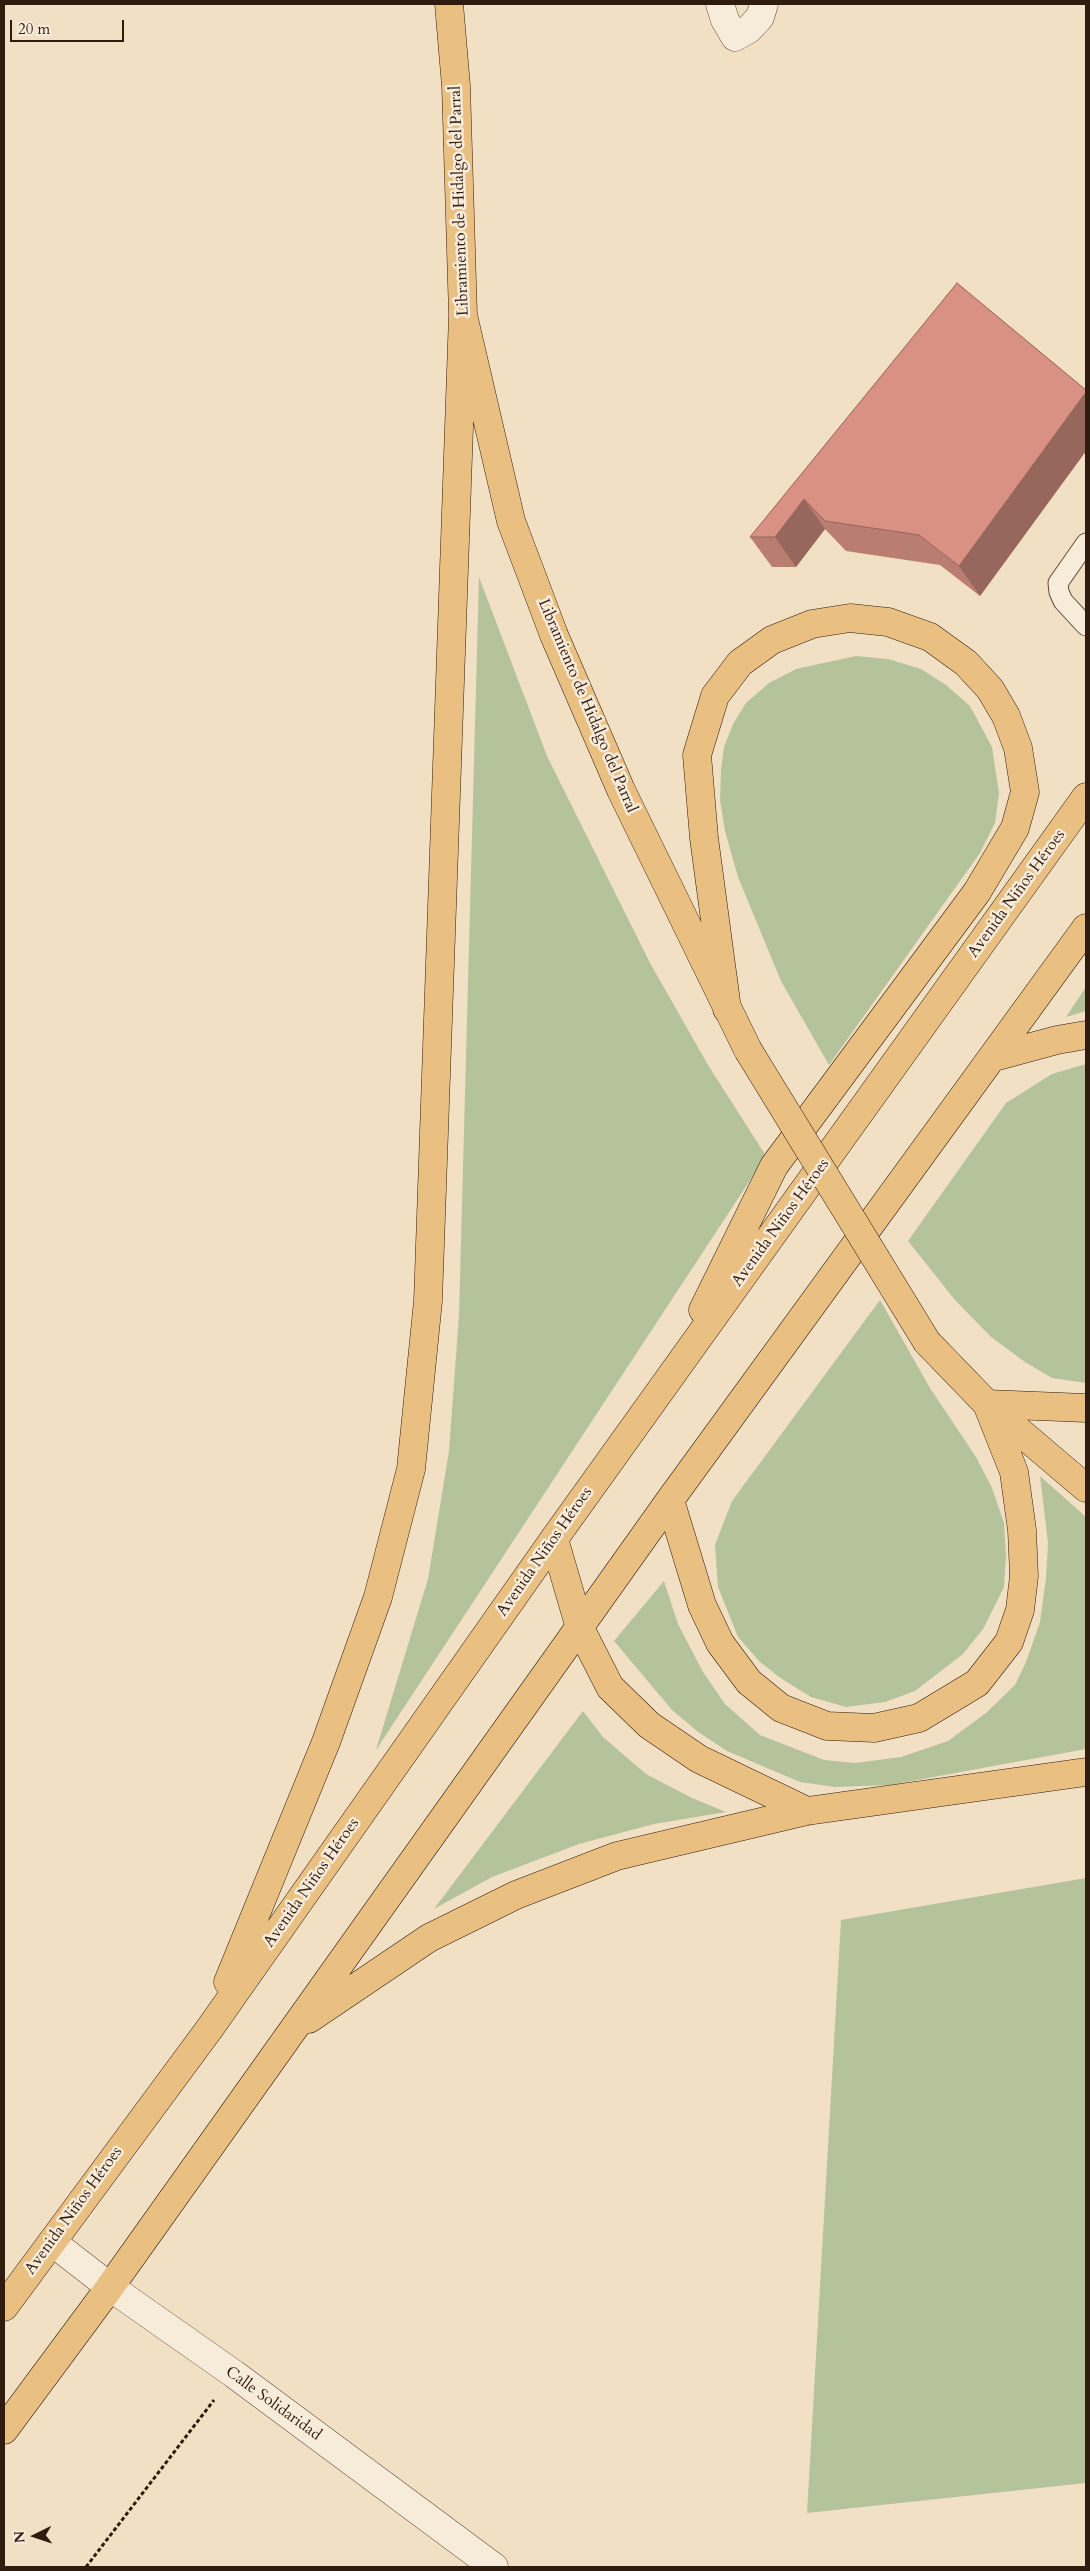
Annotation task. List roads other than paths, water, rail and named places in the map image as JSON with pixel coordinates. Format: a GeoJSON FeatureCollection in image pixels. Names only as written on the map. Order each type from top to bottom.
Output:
{"type":"FeatureCollection","features":[{"type":"Feature","properties":{"kind":"main road","name":"Libramiento de Hidalgo del Parral"},"geometry":{"type":"LineString","coordinates":[[449,4],[456,86],[463,315],[511,522],[554,635],[621,790],[748,1050],[927,1342],[987,1404],[1086,1488]]}},
{"type":"Feature","properties":{"kind":"main road"},"geometry":{"type":"LineString","coordinates":[[210,2028],[336,1715],[378,1597],[410,1469],[428,1301],[463,315]]}},
{"type":"Feature","properties":{"kind":"main road"},"geometry":{"type":"LineString","coordinates":[[667,1383],[774,1166],[977,892],[1015,828],[1025,792],[1018,748],[1006,716],[990,689],[966,663],[930,638],[888,622],[850,618],[812,624],[772,640],[740,663],[715,696],[697,755],[704,838],[727,1008]]}},
{"type":"Feature","properties":{"kind":"main road","name":"Avenida Niños Héroes"},"geometry":{"type":"LineString","coordinates":[[4,2307],[210,2028],[554,1539],[1086,797]]}},
{"type":"Feature","properties":{"kind":"main road"},"geometry":{"type":"LineString","coordinates":[[4,2430],[110,2287],[670,1500],[1086,928]]}},
{"type":"Feature","properties":{"kind":"main road"},"geometry":{"type":"LineString","coordinates":[[994,1057],[1057,1040],[1086,1035]]}},
{"type":"Feature","properties":{"kind":"main road"},"geometry":{"type":"LineString","coordinates":[[670,1500],[702,1605],[720,1643],[749,1682],[780,1708],[827,1726],[874,1728],[919,1718],[978,1683],[1009,1642],[1020,1610],[1024,1567],[1022,1530],[1014,1472],[987,1404],[1086,1408]]}},
{"type":"Feature","properties":{"kind":"main road"},"geometry":{"type":"LineString","coordinates":[[554,1539],[580,1628],[610,1687],[649,1725],[699,1759],[807,1811]]}},
{"type":"Feature","properties":{"kind":"main road"},"geometry":{"type":"LineString","coordinates":[[293,2030],[429,1938],[516,1895],[617,1856],[807,1811],[1086,1772]]}},
{"type":"Feature","properties":{"kind":"street"},"geometry":{"type":"LineString","coordinates":[[720,4],[725,20],[735,37],[749,29],[760,17],[764,4]]}},
{"type":"Feature","properties":{"kind":"street","name":"Calle Solidaridad"},"geometry":{"type":"LineString","coordinates":[[52,2242],[110,2287],[234,2374],[494,2567]]}},
{"type":"Feature","properties":{"kind":"lane"},"geometry":{"type":"LineString","coordinates":[[1086,543],[1058,582],[1063,602],[1086,626]]}}]}
